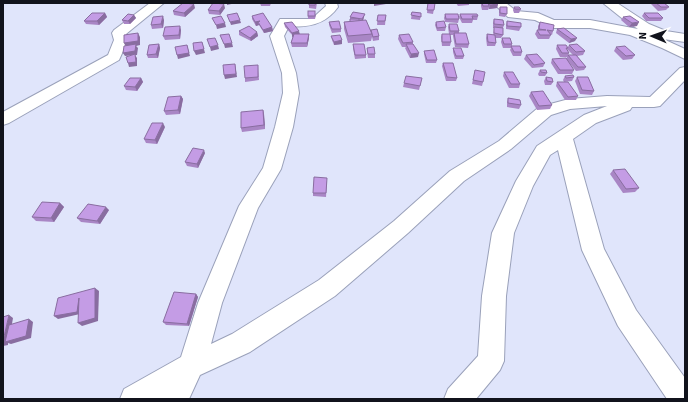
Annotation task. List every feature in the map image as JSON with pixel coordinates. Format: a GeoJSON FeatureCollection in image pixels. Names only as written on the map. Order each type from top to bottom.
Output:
{"type":"FeatureCollection","features":[{"type":"Feature","properties":{"kind":"street"},"geometry":{"type":"LineString","coordinates":[[3,119],[114,57],[121,40],[120,33],[158,3]]}},
{"type":"Feature","properties":{"kind":"street"},"geometry":{"type":"LineString","coordinates":[[174,399],[191,366],[213,296],[249,206],[272,169],[284,127],[291,93],[288,73],[277,36],[285,22],[308,24],[325,14],[332,7],[331,3]]}},
{"type":"Feature","properties":{"kind":"street"},"geometry":{"type":"LineString","coordinates":[[499,3],[512,14],[538,17],[552,24],[590,24],[633,32],[667,45],[685,55]]}},
{"type":"Feature","properties":{"kind":"street"},"geometry":{"type":"LineString","coordinates":[[609,3],[650,31],[667,36],[685,38]]}},
{"type":"Feature","properties":{"kind":"street"},"geometry":{"type":"LineString","coordinates":[[458,399],[491,361],[494,296],[503,233],[523,186],[543,151],[590,119],[624,106],[654,102],[685,71]]}},
{"type":"Feature","properties":{"kind":"street"},"geometry":{"type":"LineString","coordinates":[[134,399],[191,366],[241,343],[327,288],[400,227],[457,176],[505,145],[546,111],[569,104],[607,100],[654,102]]}},
{"type":"Feature","properties":{"kind":"street"},"geometry":{"type":"LineString","coordinates":[[564,136],[592,250],[627,318],[683,399]]}},
{"type":"Feature","properties":{"kind":"building"},"geometry":{"type":"Polygon","coordinates":[[[183,3],[194,4],[184,13],[173,11],[183,3]]]}},
{"type":"Feature","properties":{"kind":"building"},"geometry":{"type":"Polygon","coordinates":[[[213,3],[224,4],[219,11],[208,10],[213,3]]]}},
{"type":"Feature","properties":{"kind":"building"},"geometry":{"type":"Polygon","coordinates":[[[309,3],[316,3],[315,5],[309,5],[309,3]]]}},
{"type":"Feature","properties":{"kind":"building"},"geometry":{"type":"Polygon","coordinates":[[[428,3],[435,3],[434,10],[427,10],[428,3]]]}},
{"type":"Feature","properties":{"kind":"building"},"geometry":{"type":"Polygon","coordinates":[[[482,3],[488,3],[489,6],[483,6],[482,3]]]}},
{"type":"Feature","properties":{"kind":"building"},"geometry":{"type":"Polygon","coordinates":[[[489,3],[497,3],[498,4],[490,5],[489,3]]]}},
{"type":"Feature","properties":{"kind":"building"},"geometry":{"type":"Polygon","coordinates":[[[656,3],[664,3],[669,7],[661,7],[656,3]]]}},
{"type":"Feature","properties":{"kind":"building"},"geometry":{"type":"Polygon","coordinates":[[[500,7],[507,7],[507,14],[500,13],[500,7]]]}},
{"type":"Feature","properties":{"kind":"building"},"geometry":{"type":"Polygon","coordinates":[[[514,7],[519,7],[521,9],[515,9],[514,7]]]}},
{"type":"Feature","properties":{"kind":"building"},"geometry":{"type":"Polygon","coordinates":[[[308,11],[315,11],[315,16],[308,16],[308,11]]]}},
{"type":"Feature","properties":{"kind":"building"},"geometry":{"type":"Polygon","coordinates":[[[353,12],[365,14],[362,19],[350,17],[353,12]]]}},
{"type":"Feature","properties":{"kind":"building"},"geometry":{"type":"Polygon","coordinates":[[[412,12],[421,13],[421,17],[411,15],[412,12]]]}},
{"type":"Feature","properties":{"kind":"building"},"geometry":{"type":"Polygon","coordinates":[[[92,13],[105,13],[97,21],[84,21],[92,13]]]}},
{"type":"Feature","properties":{"kind":"building"},"geometry":{"type":"Polygon","coordinates":[[[237,13],[240,20],[230,22],[227,15],[237,13]]]}},
{"type":"Feature","properties":{"kind":"building"},"geometry":{"type":"Polygon","coordinates":[[[263,13],[272,27],[263,30],[258,22],[260,21],[255,22],[252,16],[263,13]]]}},
{"type":"Feature","properties":{"kind":"building"},"geometry":{"type":"Polygon","coordinates":[[[644,13],[658,13],[663,18],[649,18],[644,13]]]}},
{"type":"Feature","properties":{"kind":"building"},"geometry":{"type":"Polygon","coordinates":[[[128,14],[134,15],[128,21],[122,20],[128,14]]]}},
{"type":"Feature","properties":{"kind":"building"},"geometry":{"type":"Polygon","coordinates":[[[445,14],[458,14],[459,19],[446,19],[445,14]]]}},
{"type":"Feature","properties":{"kind":"building"},"geometry":{"type":"Polygon","coordinates":[[[460,14],[477,14],[478,16],[472,16],[473,19],[462,19],[460,14]]]}},
{"type":"Feature","properties":{"kind":"building"},"geometry":{"type":"Polygon","coordinates":[[[378,15],[386,15],[385,21],[377,21],[378,15]]]}},
{"type":"Feature","properties":{"kind":"building"},"geometry":{"type":"Polygon","coordinates":[[[163,16],[161,24],[151,25],[153,17],[163,16]]]}},
{"type":"Feature","properties":{"kind":"building"},"geometry":{"type":"Polygon","coordinates":[[[221,16],[225,23],[216,25],[212,18],[221,16]]]}},
{"type":"Feature","properties":{"kind":"building"},"geometry":{"type":"Polygon","coordinates":[[[630,16],[639,22],[632,23],[623,17],[630,16]]]}},
{"type":"Feature","properties":{"kind":"building"},"geometry":{"type":"Polygon","coordinates":[[[350,19],[359,19],[359,21],[350,22],[350,19]]]}},
{"type":"Feature","properties":{"kind":"building"},"geometry":{"type":"Polygon","coordinates":[[[494,19],[503,20],[504,25],[494,24],[494,19]]]}},
{"type":"Feature","properties":{"kind":"building"},"geometry":{"type":"Polygon","coordinates":[[[366,20],[372,34],[348,36],[344,22],[366,20]]]}},
{"type":"Feature","properties":{"kind":"building"},"geometry":{"type":"Polygon","coordinates":[[[339,21],[341,29],[332,29],[329,22],[339,21]]]}},
{"type":"Feature","properties":{"kind":"building"},"geometry":{"type":"Polygon","coordinates":[[[444,21],[446,27],[437,28],[436,22],[444,21]]]}},
{"type":"Feature","properties":{"kind":"building"},"geometry":{"type":"Polygon","coordinates":[[[507,21],[521,23],[521,27],[507,26],[507,21]]]}},
{"type":"Feature","properties":{"kind":"building"},"geometry":{"type":"Polygon","coordinates":[[[292,22],[299,31],[292,33],[284,23],[292,22]]]}},
{"type":"Feature","properties":{"kind":"building"},"geometry":{"type":"Polygon","coordinates":[[[540,22],[554,25],[553,31],[547,30],[551,35],[540,35],[537,30],[546,30],[539,29],[540,22]]]}},
{"type":"Feature","properties":{"kind":"building"},"geometry":{"type":"Polygon","coordinates":[[[449,24],[457,24],[459,31],[450,31],[449,24]]]}},
{"type":"Feature","properties":{"kind":"building"},"geometry":{"type":"Polygon","coordinates":[[[180,26],[179,35],[163,36],[165,27],[180,26]]]}},
{"type":"Feature","properties":{"kind":"building"},"geometry":{"type":"Polygon","coordinates":[[[249,26],[257,32],[250,38],[239,31],[249,26]]]}},
{"type":"Feature","properties":{"kind":"building"},"geometry":{"type":"Polygon","coordinates":[[[494,27],[503,28],[503,35],[494,33],[494,27]]]}},
{"type":"Feature","properties":{"kind":"building"},"geometry":{"type":"Polygon","coordinates":[[[564,28],[577,38],[571,39],[557,29],[564,28]]]}},
{"type":"Feature","properties":{"kind":"building"},"geometry":{"type":"Polygon","coordinates":[[[377,29],[379,36],[373,37],[371,30],[377,29]]]}},
{"type":"Feature","properties":{"kind":"building"},"geometry":{"type":"Polygon","coordinates":[[[138,33],[138,41],[124,43],[124,35],[138,33]]]}},
{"type":"Feature","properties":{"kind":"building"},"geometry":{"type":"Polygon","coordinates":[[[454,33],[466,33],[469,44],[456,44],[454,33]]]}},
{"type":"Feature","properties":{"kind":"building"},"geometry":{"type":"Polygon","coordinates":[[[229,34],[232,43],[224,44],[220,35],[229,34]]]}},
{"type":"Feature","properties":{"kind":"building"},"geometry":{"type":"Polygon","coordinates":[[[294,34],[309,34],[307,43],[291,43],[294,34]]]}},
{"type":"Feature","properties":{"kind":"building"},"geometry":{"type":"Polygon","coordinates":[[[409,34],[413,42],[403,43],[399,35],[409,34]]]}},
{"type":"Feature","properties":{"kind":"building"},"geometry":{"type":"Polygon","coordinates":[[[442,34],[450,34],[451,42],[442,42],[442,34]]]}},
{"type":"Feature","properties":{"kind":"building"},"geometry":{"type":"Polygon","coordinates":[[[487,34],[495,35],[496,43],[488,42],[487,34]]]}},
{"type":"Feature","properties":{"kind":"building"},"geometry":{"type":"Polygon","coordinates":[[[340,35],[342,40],[334,42],[331,36],[340,35]]]}},
{"type":"Feature","properties":{"kind":"building"},"geometry":{"type":"Polygon","coordinates":[[[215,38],[218,45],[210,47],[207,39],[215,38]]]}},
{"type":"Feature","properties":{"kind":"building"},"geometry":{"type":"Polygon","coordinates":[[[502,38],[510,38],[512,44],[504,44],[502,38]]]}},
{"type":"Feature","properties":{"kind":"building"},"geometry":{"type":"Polygon","coordinates":[[[202,42],[204,49],[194,51],[193,43],[202,42]]]}},
{"type":"Feature","properties":{"kind":"building"},"geometry":{"type":"Polygon","coordinates":[[[136,44],[135,51],[123,53],[124,46],[136,44]]]}},
{"type":"Feature","properties":{"kind":"building"},"geometry":{"type":"Polygon","coordinates":[[[159,44],[156,54],[147,55],[149,45],[159,44]]]}},
{"type":"Feature","properties":{"kind":"building"},"geometry":{"type":"Polygon","coordinates":[[[353,44],[364,44],[366,55],[355,55],[353,44]]]}},
{"type":"Feature","properties":{"kind":"building"},"geometry":{"type":"Polygon","coordinates":[[[406,44],[413,44],[419,53],[411,54],[406,44]]]}},
{"type":"Feature","properties":{"kind":"building"},"geometry":{"type":"Polygon","coordinates":[[[577,44],[585,51],[576,52],[569,45],[577,44]]]}},
{"type":"Feature","properties":{"kind":"building"},"geometry":{"type":"Polygon","coordinates":[[[187,45],[189,53],[177,55],[175,47],[187,45]]]}},
{"type":"Feature","properties":{"kind":"building"},"geometry":{"type":"Polygon","coordinates":[[[557,45],[566,45],[569,53],[562,53],[557,45]]]}},
{"type":"Feature","properties":{"kind":"building"},"geometry":{"type":"Polygon","coordinates":[[[511,46],[520,46],[522,52],[514,52],[511,46]]]}},
{"type":"Feature","properties":{"kind":"building"},"geometry":{"type":"Polygon","coordinates":[[[625,46],[635,55],[626,56],[616,47],[625,46]]]}},
{"type":"Feature","properties":{"kind":"building"},"geometry":{"type":"Polygon","coordinates":[[[374,47],[375,54],[368,54],[367,48],[374,47]]]}},
{"type":"Feature","properties":{"kind":"building"},"geometry":{"type":"Polygon","coordinates":[[[453,48],[461,48],[464,56],[456,56],[453,48]]]}},
{"type":"Feature","properties":{"kind":"building"},"geometry":{"type":"Polygon","coordinates":[[[434,50],[437,60],[427,60],[424,51],[434,50]]]}},
{"type":"Feature","properties":{"kind":"building"},"geometry":{"type":"Polygon","coordinates":[[[135,54],[136,62],[128,63],[126,57],[135,54]]]}},
{"type":"Feature","properties":{"kind":"building"},"geometry":{"type":"Polygon","coordinates":[[[537,54],[545,63],[534,65],[526,55],[537,54]]]}},
{"type":"Feature","properties":{"kind":"building"},"geometry":{"type":"Polygon","coordinates":[[[568,55],[576,55],[586,67],[578,67],[568,55]]]}},
{"type":"Feature","properties":{"kind":"building"},"geometry":{"type":"Polygon","coordinates":[[[566,58],[574,70],[560,70],[552,59],[566,58]]]}},
{"type":"Feature","properties":{"kind":"building"},"geometry":{"type":"Polygon","coordinates":[[[443,63],[453,63],[457,78],[447,77],[443,63]]]}},
{"type":"Feature","properties":{"kind":"building"},"geometry":{"type":"Polygon","coordinates":[[[235,64],[236,74],[224,75],[223,65],[235,64]]]}},
{"type":"Feature","properties":{"kind":"building"},"geometry":{"type":"Polygon","coordinates":[[[258,65],[258,77],[245,78],[244,66],[258,65]]]}},
{"type":"Feature","properties":{"kind":"building"},"geometry":{"type":"Polygon","coordinates":[[[475,70],[485,72],[483,82],[473,80],[475,70]]]}},
{"type":"Feature","properties":{"kind":"building"},"geometry":{"type":"Polygon","coordinates":[[[540,70],[546,70],[547,73],[541,72],[540,70]]]}},
{"type":"Feature","properties":{"kind":"building"},"geometry":{"type":"Polygon","coordinates":[[[504,72],[513,72],[520,84],[511,84],[504,72]]]}},
{"type":"Feature","properties":{"kind":"building"},"geometry":{"type":"Polygon","coordinates":[[[573,75],[574,77],[566,78],[565,76],[573,75]]]}},
{"type":"Feature","properties":{"kind":"building"},"geometry":{"type":"Polygon","coordinates":[[[406,76],[422,78],[420,86],[404,83],[406,76]]]}},
{"type":"Feature","properties":{"kind":"building"},"geometry":{"type":"Polygon","coordinates":[[[546,77],[552,78],[553,82],[547,81],[546,77]]]}},
{"type":"Feature","properties":{"kind":"building"},"geometry":{"type":"Polygon","coordinates":[[[577,77],[588,77],[594,91],[582,90],[577,77]]]}},
{"type":"Feature","properties":{"kind":"building"},"geometry":{"type":"Polygon","coordinates":[[[130,78],[141,78],[135,87],[124,86],[130,78]]]}},
{"type":"Feature","properties":{"kind":"building"},"geometry":{"type":"Polygon","coordinates":[[[557,82],[568,82],[578,96],[568,97],[557,82]]]}},
{"type":"Feature","properties":{"kind":"building"},"geometry":{"type":"Polygon","coordinates":[[[543,91],[552,105],[539,106],[531,92],[543,91]]]}},
{"type":"Feature","properties":{"kind":"building"},"geometry":{"type":"Polygon","coordinates":[[[181,96],[178,110],[164,111],[168,97],[181,96]]]}},
{"type":"Feature","properties":{"kind":"building"},"geometry":{"type":"Polygon","coordinates":[[[508,98],[520,100],[521,105],[508,103],[508,98]]]}},
{"type":"Feature","properties":{"kind":"building"},"geometry":{"type":"Polygon","coordinates":[[[263,110],[264,125],[241,128],[241,112],[263,110]]]}},
{"type":"Feature","properties":{"kind":"building"},"geometry":{"type":"Polygon","coordinates":[[[152,123],[163,123],[155,140],[144,139],[152,123]]]}},
{"type":"Feature","properties":{"kind":"building"},"geometry":{"type":"Polygon","coordinates":[[[193,148],[204,150],[197,164],[185,162],[193,148]]]}},
{"type":"Feature","properties":{"kind":"building"},"geometry":{"type":"Polygon","coordinates":[[[625,169],[639,188],[626,189],[613,170],[625,169]]]}},
{"type":"Feature","properties":{"kind":"building"},"geometry":{"type":"Polygon","coordinates":[[[314,177],[327,178],[326,193],[313,193],[314,177]]]}},
{"type":"Feature","properties":{"kind":"building"},"geometry":{"type":"Polygon","coordinates":[[[42,202],[60,203],[51,218],[32,217],[42,202]]]}},
{"type":"Feature","properties":{"kind":"building"},"geometry":{"type":"Polygon","coordinates":[[[88,204],[106,207],[97,221],[77,218],[88,204]]]}},
{"type":"Feature","properties":{"kind":"building"},"geometry":{"type":"Polygon","coordinates":[[[95,288],[95,318],[78,323],[79,298],[77,312],[54,316],[58,298],[95,288]]]}},
{"type":"Feature","properties":{"kind":"building"},"geometry":{"type":"Polygon","coordinates":[[[174,292],[196,294],[187,324],[163,322],[174,292]]]}},
{"type":"Feature","properties":{"kind":"building"},"geometry":{"type":"Polygon","coordinates":[[[9,315],[3,341],[3,317],[9,315]]]}},
{"type":"Feature","properties":{"kind":"building"},"geometry":{"type":"Polygon","coordinates":[[[29,319],[26,336],[5,342],[9,325],[29,319]]]}}]}
